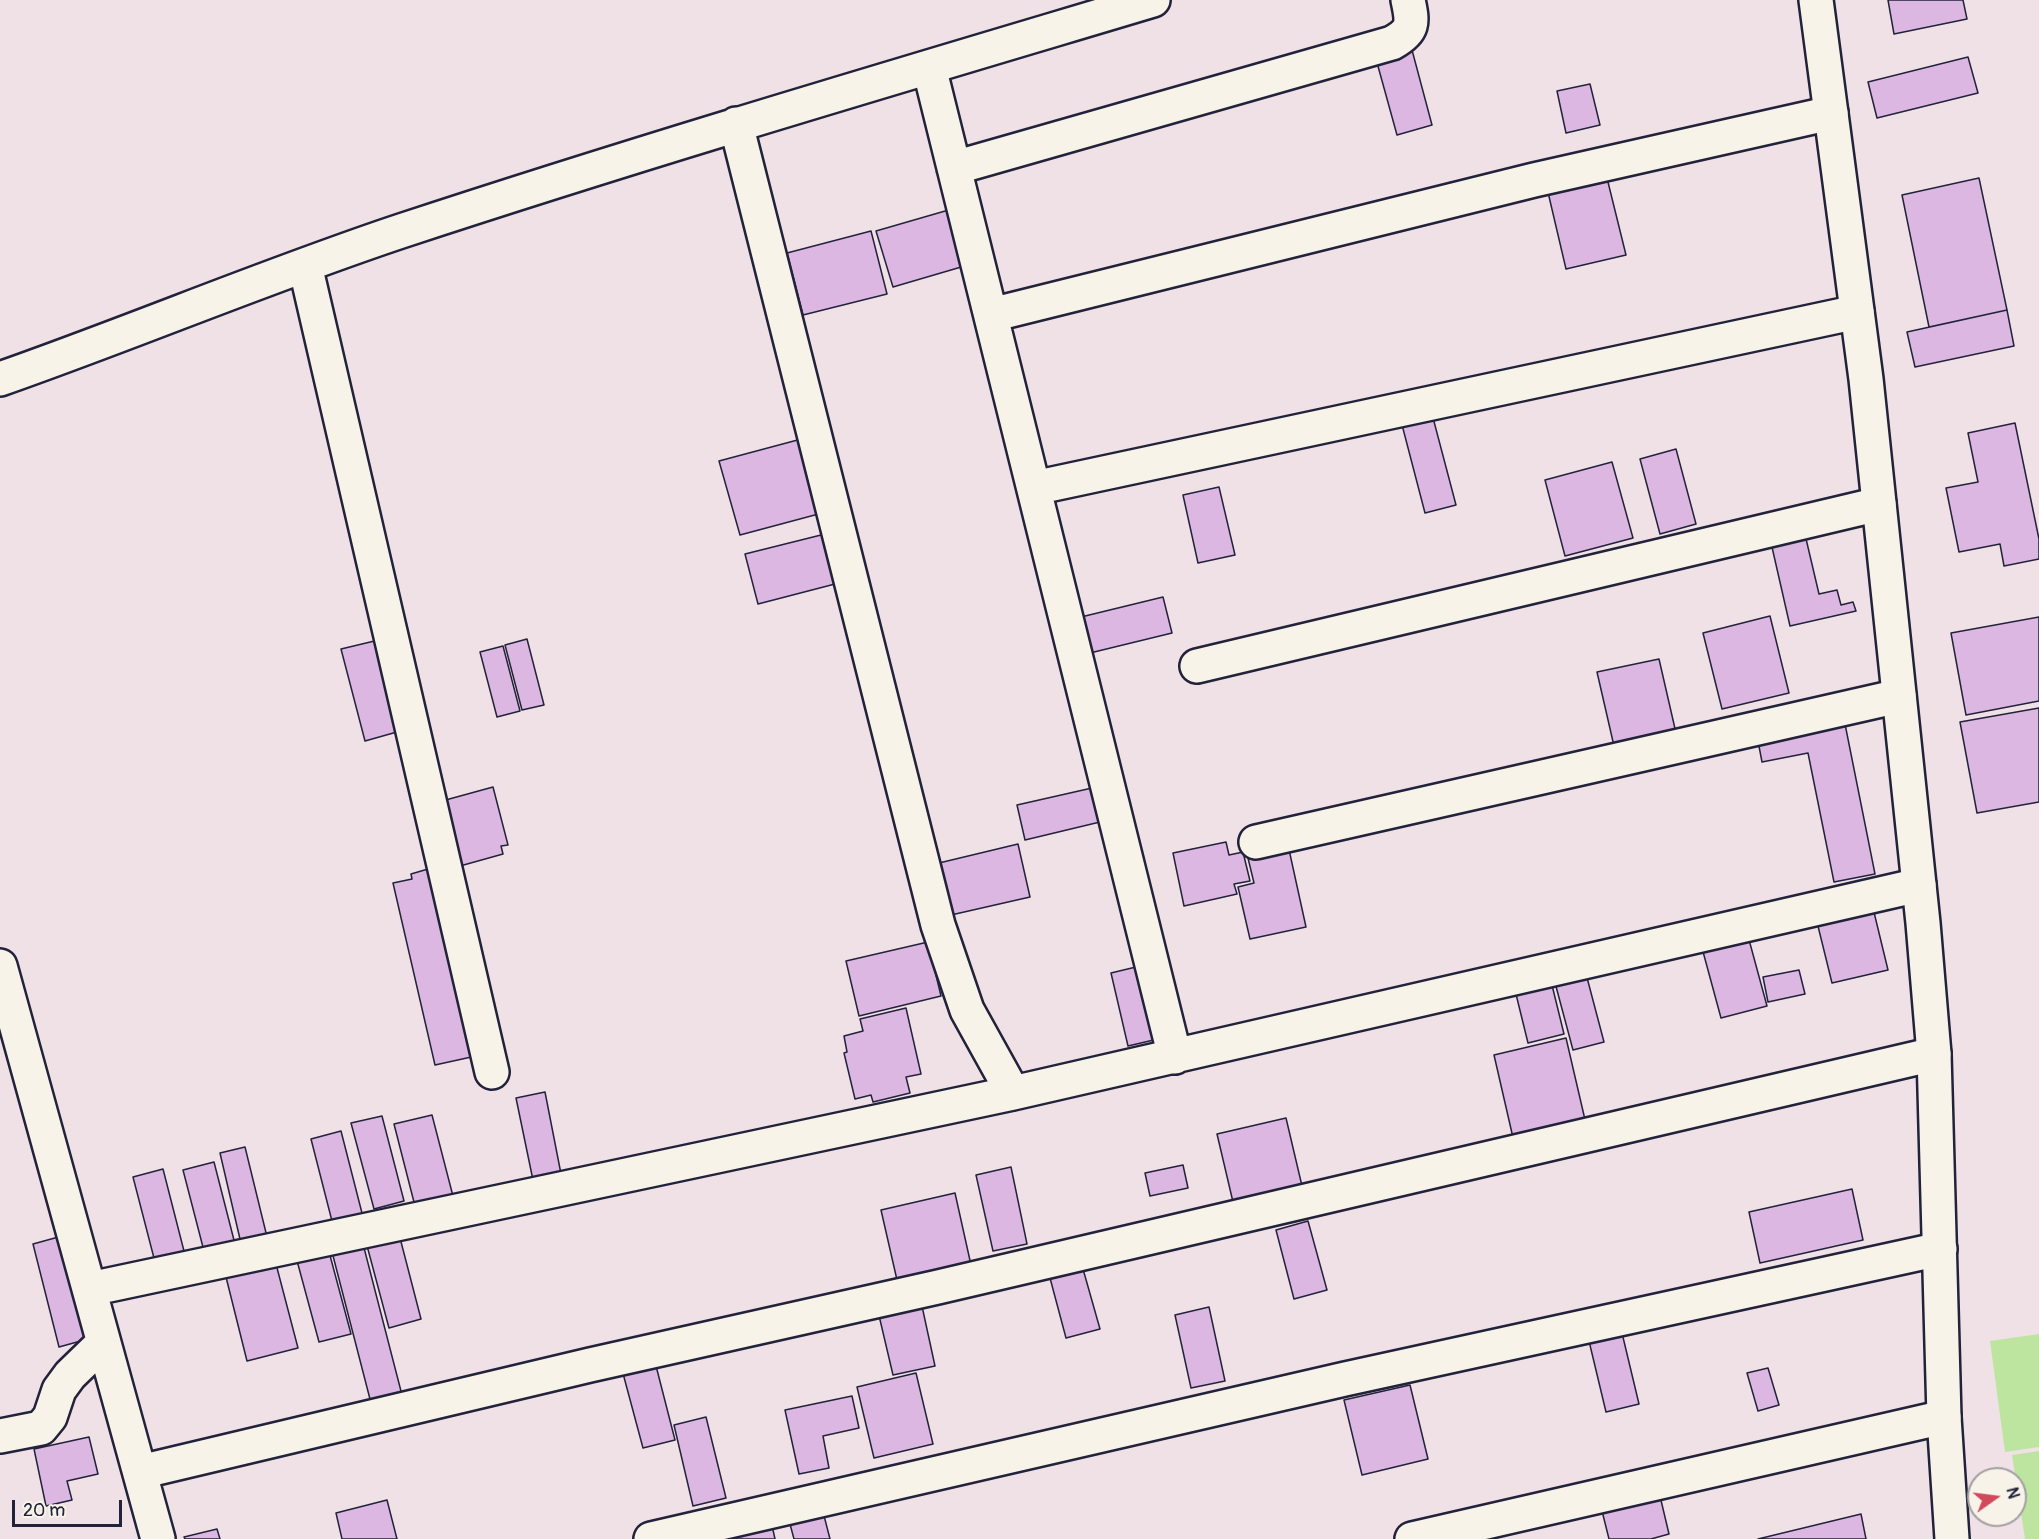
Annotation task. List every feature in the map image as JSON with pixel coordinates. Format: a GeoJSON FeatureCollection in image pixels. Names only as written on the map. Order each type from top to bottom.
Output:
{"type":"FeatureCollection","features":[{"type":"Feature","properties":{"kind":"street"},"geometry":{"type":"LineString","coordinates":[[0,379],[400,232],[736,124],[1153,0]]}},
{"type":"Feature","properties":{"kind":"street"},"geometry":{"type":"LineString","coordinates":[[954,168],[1392,43],[1404,36],[1411,28],[1408,0]]}},
{"type":"Feature","properties":{"kind":"street"},"geometry":{"type":"LineString","coordinates":[[1816,0],[1857,312],[1879,504],[1919,885],[1934,1054],[1944,1417],[1952,1539]]}},
{"type":"Feature","properties":{"kind":"street"},"geometry":{"type":"LineString","coordinates":[[929,67],[1175,1057]]}},
{"type":"Feature","properties":{"kind":"street"},"geometry":{"type":"LineString","coordinates":[[991,315],[1534,180],[1831,113]]}},
{"type":"Feature","properties":{"kind":"street"},"geometry":{"type":"LineString","coordinates":[[736,124],[938,925],[967,1010],[1013,1094]]}},
{"type":"Feature","properties":{"kind":"street"},"geometry":{"type":"LineString","coordinates":[[305,265],[492,1072]]}},
{"type":"Feature","properties":{"kind":"street"},"geometry":{"type":"LineString","coordinates":[[1034,488],[1857,312]]}},
{"type":"Feature","properties":{"kind":"street"},"geometry":{"type":"LineString","coordinates":[[1197,666],[1879,504]]}},
{"type":"Feature","properties":{"kind":"street"},"geometry":{"type":"LineString","coordinates":[[1256,842],[1899,696]]}},
{"type":"Feature","properties":{"kind":"street"},"geometry":{"type":"LineString","coordinates":[[90,1289],[1013,1094],[1919,885]]}},
{"type":"Feature","properties":{"kind":"street"},"geometry":{"type":"LineString","coordinates":[[0,966],[158,1539]]}},
{"type":"Feature","properties":{"kind":"street"},"geometry":{"type":"LineString","coordinates":[[140,1472],[590,1365],[938,1287],[1934,1054]]}},
{"type":"Feature","properties":{"kind":"street"},"geometry":{"type":"LineString","coordinates":[[651,1539],[1334,1382],[1940,1249]]}},
{"type":"Feature","properties":{"kind":"street"},"geometry":{"type":"LineString","coordinates":[[0,1436],[40,1428],[50,1416],[59,1390],[70,1375],[103,1343]]}},
{"type":"Feature","properties":{"kind":"street"},"geometry":{"type":"LineString","coordinates":[[1412,1539],[1944,1417]]}},
{"type":"Feature","properties":{"kind":"green space"},"geometry":{"type":"Polygon","coordinates":[[[2039,1334],[2039,1447],[2005,1452],[1990,1341],[2039,1334]]]}},
{"type":"Feature","properties":{"kind":"green space"},"geometry":{"type":"Polygon","coordinates":[[[2039,1451],[2039,1539],[2025,1539],[2023,1527],[2027,1527],[2027,1467],[2014,1467],[2012,1455],[2039,1451]]]}},
{"type":"Feature","properties":{"kind":"building"},"geometry":{"type":"Polygon","coordinates":[[[1888,0],[1963,0],[1967,19],[1894,34],[1888,0]]]}},
{"type":"Feature","properties":{"kind":"building"},"geometry":{"type":"Polygon","coordinates":[[[1412,50],[1432,125],[1397,135],[1376,59],[1412,50]]]}},
{"type":"Feature","properties":{"kind":"building"},"geometry":{"type":"Polygon","coordinates":[[[1968,57],[1978,93],[1877,118],[1868,82],[1968,57]]]}},
{"type":"Feature","properties":{"kind":"building"},"geometry":{"type":"Polygon","coordinates":[[[1590,84],[1600,125],[1566,133],[1557,91],[1590,84]]]}},
{"type":"Feature","properties":{"kind":"building"},"geometry":{"type":"Polygon","coordinates":[[[1606,174],[1626,255],[1566,269],[1547,188],[1606,174]]]}},
{"type":"Feature","properties":{"kind":"building"},"geometry":{"type":"Polygon","coordinates":[[[1979,178],[2007,310],[1929,327],[1902,195],[1979,178]]]}},
{"type":"Feature","properties":{"kind":"building"},"geometry":{"type":"Polygon","coordinates":[[[952,209],[968,265],[893,287],[876,231],[952,209]]]}},
{"type":"Feature","properties":{"kind":"building"},"geometry":{"type":"Polygon","coordinates":[[[871,231],[887,294],[803,315],[787,253],[871,231]]]}},
{"type":"Feature","properties":{"kind":"building"},"geometry":{"type":"Polygon","coordinates":[[[2007,310],[2014,346],[1915,367],[1907,332],[2007,310]]]}},
{"type":"Feature","properties":{"kind":"building"},"geometry":{"type":"Polygon","coordinates":[[[1432,414],[1456,505],[1425,513],[1401,421],[1432,414]]]}},
{"type":"Feature","properties":{"kind":"building"},"geometry":{"type":"Polygon","coordinates":[[[2015,423],[2039,539],[2039,559],[2004,566],[2000,544],[1959,552],[1946,488],[1978,482],[1968,433],[2015,423]]]}},
{"type":"Feature","properties":{"kind":"building"},"geometry":{"type":"Polygon","coordinates":[[[805,438],[826,512],[740,535],[719,461],[805,438]]]}},
{"type":"Feature","properties":{"kind":"building"},"geometry":{"type":"Polygon","coordinates":[[[1676,449],[1696,524],[1660,534],[1640,459],[1676,449]]]}},
{"type":"Feature","properties":{"kind":"building"},"geometry":{"type":"Polygon","coordinates":[[[1612,462],[1633,538],[1565,556],[1545,480],[1612,462]]]}},
{"type":"Feature","properties":{"kind":"building"},"geometry":{"type":"Polygon","coordinates":[[[1219,487],[1235,555],[1198,563],[1183,495],[1219,487]]]}},
{"type":"Feature","properties":{"kind":"building"},"geometry":{"type":"Polygon","coordinates":[[[1803,526],[1819,594],[1837,590],[1841,605],[1853,602],[1856,611],[1790,626],[1769,534],[1803,526]]]}},
{"type":"Feature","properties":{"kind":"building"},"geometry":{"type":"Polygon","coordinates":[[[829,533],[840,573],[833,575],[835,584],[758,604],[745,554],[829,533]]]}},
{"type":"Feature","properties":{"kind":"building"},"geometry":{"type":"Polygon","coordinates":[[[1163,597],[1172,633],[1090,653],[1081,617],[1163,597]]]}},
{"type":"Feature","properties":{"kind":"building"},"geometry":{"type":"Polygon","coordinates":[[[1770,616],[1789,693],[1722,709],[1703,633],[1770,616]]]}},
{"type":"Feature","properties":{"kind":"building"},"geometry":{"type":"Polygon","coordinates":[[[2039,617],[2039,701],[1966,715],[1951,633],[2039,617]]]}},
{"type":"Feature","properties":{"kind":"building"},"geometry":{"type":"Polygon","coordinates":[[[387,638],[404,730],[365,741],[341,649],[387,638]]]}},
{"type":"Feature","properties":{"kind":"building"},"geometry":{"type":"Polygon","coordinates":[[[527,639],[544,705],[522,710],[505,645],[527,639]]]}},
{"type":"Feature","properties":{"kind":"building"},"geometry":{"type":"Polygon","coordinates":[[[503,646],[520,711],[497,717],[480,652],[503,646]]]}},
{"type":"Feature","properties":{"kind":"building"},"geometry":{"type":"Polygon","coordinates":[[[1659,659],[1676,733],[1614,746],[1597,672],[1659,659]]]}},
{"type":"Feature","properties":{"kind":"building"},"geometry":{"type":"Polygon","coordinates":[[[2039,708],[2039,802],[1977,813],[1960,722],[2039,708]]]}},
{"type":"Feature","properties":{"kind":"building"},"geometry":{"type":"Polygon","coordinates":[[[1845,724],[1875,874],[1834,882],[1808,753],[1762,762],[1758,741],[1845,724]]]}},
{"type":"Feature","properties":{"kind":"building"},"geometry":{"type":"Polygon","coordinates":[[[493,787],[508,845],[501,846],[503,854],[460,866],[442,801],[493,787]]]}},
{"type":"Feature","properties":{"kind":"building"},"geometry":{"type":"Polygon","coordinates":[[[1092,788],[1100,822],[1025,840],[1017,805],[1092,788]]]}},
{"type":"Feature","properties":{"kind":"building"},"geometry":{"type":"Polygon","coordinates":[[[1226,842],[1229,855],[1243,852],[1250,881],[1234,884],[1237,894],[1184,906],[1173,853],[1226,842]]]}},
{"type":"Feature","properties":{"kind":"building"},"geometry":{"type":"Polygon","coordinates":[[[1018,844],[1030,897],[951,915],[939,863],[1018,844]]]}},
{"type":"Feature","properties":{"kind":"building"},"geometry":{"type":"Polygon","coordinates":[[[1288,845],[1306,927],[1250,939],[1238,887],[1254,883],[1247,854],[1288,845]]]}},
{"type":"Feature","properties":{"kind":"building"},"geometry":{"type":"Polygon","coordinates":[[[428,869],[485,1054],[435,1065],[393,883],[412,879],[411,874],[428,869]]]}},
{"type":"Feature","properties":{"kind":"building"},"geometry":{"type":"Polygon","coordinates":[[[1872,904],[1888,970],[1832,983],[1816,918],[1872,904]]]}},
{"type":"Feature","properties":{"kind":"building"},"geometry":{"type":"Polygon","coordinates":[[[1748,936],[1767,1006],[1721,1018],[1702,948],[1748,936]]]}},
{"type":"Feature","properties":{"kind":"building"},"geometry":{"type":"Polygon","coordinates":[[[928,942],[941,996],[859,1016],[846,961],[928,942]]]}},
{"type":"Feature","properties":{"kind":"building"},"geometry":{"type":"Polygon","coordinates":[[[1140,966],[1158,1039],[1128,1046],[1111,973],[1140,966]]]}},
{"type":"Feature","properties":{"kind":"building"},"geometry":{"type":"Polygon","coordinates":[[[1585,970],[1604,1042],[1573,1050],[1554,979],[1585,970]]]}},
{"type":"Feature","properties":{"kind":"building"},"geometry":{"type":"Polygon","coordinates":[[[1799,970],[1805,994],[1768,1002],[1763,977],[1799,970]]]}},
{"type":"Feature","properties":{"kind":"building"},"geometry":{"type":"Polygon","coordinates":[[[1550,977],[1564,1034],[1528,1043],[1514,986],[1550,977]]]}},
{"type":"Feature","properties":{"kind":"building"},"geometry":{"type":"Polygon","coordinates":[[[906,1008],[921,1074],[906,1077],[910,1093],[873,1102],[871,1095],[855,1099],[844,1053],[847,1052],[844,1036],[863,1031],[860,1019],[906,1008]]]}},
{"type":"Feature","properties":{"kind":"building"},"geometry":{"type":"Polygon","coordinates":[[[1566,1038],[1586,1124],[1514,1142],[1494,1055],[1566,1038]]]}},
{"type":"Feature","properties":{"kind":"building"},"geometry":{"type":"Polygon","coordinates":[[[545,1092],[562,1179],[534,1185],[516,1098],[545,1092]]]}},
{"type":"Feature","properties":{"kind":"building"},"geometry":{"type":"Polygon","coordinates":[[[432,1115],[454,1200],[416,1210],[394,1124],[432,1115]]]}},
{"type":"Feature","properties":{"kind":"building"},"geometry":{"type":"Polygon","coordinates":[[[382,1116],[404,1201],[374,1209],[351,1123],[382,1116]]]}},
{"type":"Feature","properties":{"kind":"building"},"geometry":{"type":"Polygon","coordinates":[[[1286,1118],[1302,1186],[1233,1202],[1217,1134],[1286,1118]]]}},
{"type":"Feature","properties":{"kind":"building"},"geometry":{"type":"Polygon","coordinates":[[[341,1131],[363,1217],[333,1225],[311,1139],[341,1131]]]}},
{"type":"Feature","properties":{"kind":"building"},"geometry":{"type":"Polygon","coordinates":[[[245,1147],[269,1245],[243,1252],[220,1153],[245,1147]]]}},
{"type":"Feature","properties":{"kind":"building"},"geometry":{"type":"Polygon","coordinates":[[[214,1162],[236,1248],[205,1255],[183,1170],[214,1162]]]}},
{"type":"Feature","properties":{"kind":"building"},"geometry":{"type":"Polygon","coordinates":[[[1183,1165],[1188,1188],[1150,1196],[1145,1173],[1183,1165]]]}},
{"type":"Feature","properties":{"kind":"building"},"geometry":{"type":"Polygon","coordinates":[[[1011,1167],[1027,1244],[993,1251],[976,1175],[1011,1167]]]}},
{"type":"Feature","properties":{"kind":"building"},"geometry":{"type":"Polygon","coordinates":[[[163,1169],[185,1255],[155,1262],[133,1177],[163,1169]]]}},
{"type":"Feature","properties":{"kind":"building"},"geometry":{"type":"Polygon","coordinates":[[[1852,1189],[1863,1240],[1760,1263],[1749,1212],[1852,1189]]]}},
{"type":"Feature","properties":{"kind":"building"},"geometry":{"type":"Polygon","coordinates":[[[955,1193],[971,1265],[897,1280],[881,1210],[955,1193]]]}},
{"type":"Feature","properties":{"kind":"building"},"geometry":{"type":"Polygon","coordinates":[[[1308,1221],[1327,1290],[1294,1299],[1276,1230],[1308,1221]]]}},
{"type":"Feature","properties":{"kind":"building"},"geometry":{"type":"Polygon","coordinates":[[[399,1234],[421,1319],[389,1328],[366,1242],[399,1234]]]}},
{"type":"Feature","properties":{"kind":"building"},"geometry":{"type":"Polygon","coordinates":[[[62,1236],[88,1339],[59,1347],[33,1244],[62,1236]]]}},
{"type":"Feature","properties":{"kind":"building"},"geometry":{"type":"Polygon","coordinates":[[[362,1240],[402,1395],[371,1403],[331,1248],[362,1240]]]}},
{"type":"Feature","properties":{"kind":"building"},"geometry":{"type":"Polygon","coordinates":[[[328,1248],[351,1334],[319,1342],[296,1257],[328,1248]]]}},
{"type":"Feature","properties":{"kind":"building"},"geometry":{"type":"Polygon","coordinates":[[[276,1264],[298,1348],[247,1361],[226,1277],[276,1264]]]}},
{"type":"Feature","properties":{"kind":"building"},"geometry":{"type":"Polygon","coordinates":[[[1083,1269],[1100,1329],[1066,1338],[1050,1278],[1083,1269]]]}},
{"type":"Feature","properties":{"kind":"building"},"geometry":{"type":"Polygon","coordinates":[[[920,1297],[935,1366],[893,1375],[877,1307],[920,1297]]]}},
{"type":"Feature","properties":{"kind":"building"},"geometry":{"type":"Polygon","coordinates":[[[1209,1307],[1225,1381],[1191,1388],[1175,1315],[1209,1307]]]}},
{"type":"Feature","properties":{"kind":"building"},"geometry":{"type":"Polygon","coordinates":[[[1622,1333],[1639,1404],[1606,1412],[1589,1341],[1622,1333]]]}},
{"type":"Feature","properties":{"kind":"building"},"geometry":{"type":"Polygon","coordinates":[[[654,1358],[675,1440],[643,1448],[621,1366],[654,1358]]]}},
{"type":"Feature","properties":{"kind":"building"},"geometry":{"type":"Polygon","coordinates":[[[1768,1368],[1779,1405],[1758,1411],[1747,1373],[1768,1368]]]}},
{"type":"Feature","properties":{"kind":"building"},"geometry":{"type":"Polygon","coordinates":[[[916,1373],[933,1444],[874,1458],[857,1387],[916,1373]]]}},
{"type":"Feature","properties":{"kind":"building"},"geometry":{"type":"Polygon","coordinates":[[[1410,1385],[1428,1459],[1362,1475],[1344,1400],[1410,1385]]]}},
{"type":"Feature","properties":{"kind":"building"},"geometry":{"type":"Polygon","coordinates":[[[852,1396],[859,1428],[823,1436],[829,1468],[799,1474],[785,1410],[852,1396]]]}},
{"type":"Feature","properties":{"kind":"building"},"geometry":{"type":"Polygon","coordinates":[[[706,1417],[726,1498],[693,1506],[674,1425],[706,1417]]]}},
{"type":"Feature","properties":{"kind":"building"},"geometry":{"type":"Polygon","coordinates":[[[89,1437],[98,1474],[67,1481],[72,1500],[46,1506],[34,1449],[89,1437]]]}},
{"type":"Feature","properties":{"kind":"building"},"geometry":{"type":"Polygon","coordinates":[[[1660,1496],[1669,1534],[1651,1539],[1609,1539],[1602,1511],[1660,1496]]]}},
{"type":"Feature","properties":{"kind":"building"},"geometry":{"type":"Polygon","coordinates":[[[387,1500],[397,1539],[342,1539],[336,1513],[387,1500]]]}},
{"type":"Feature","properties":{"kind":"building"},"geometry":{"type":"Polygon","coordinates":[[[821,1504],[830,1539],[794,1539],[787,1513],[821,1504]]]}},
{"type":"Feature","properties":{"kind":"building"},"geometry":{"type":"Polygon","coordinates":[[[1861,1514],[1866,1539],[1758,1539],[1861,1514]]]}},
{"type":"Feature","properties":{"kind":"building"},"geometry":{"type":"Polygon","coordinates":[[[771,1521],[775,1539],[717,1539],[771,1521]]]}},
{"type":"Feature","properties":{"kind":"building"},"geometry":{"type":"Polygon","coordinates":[[[217,1529],[220,1539],[185,1539],[184,1537],[217,1529]]]}}]}
